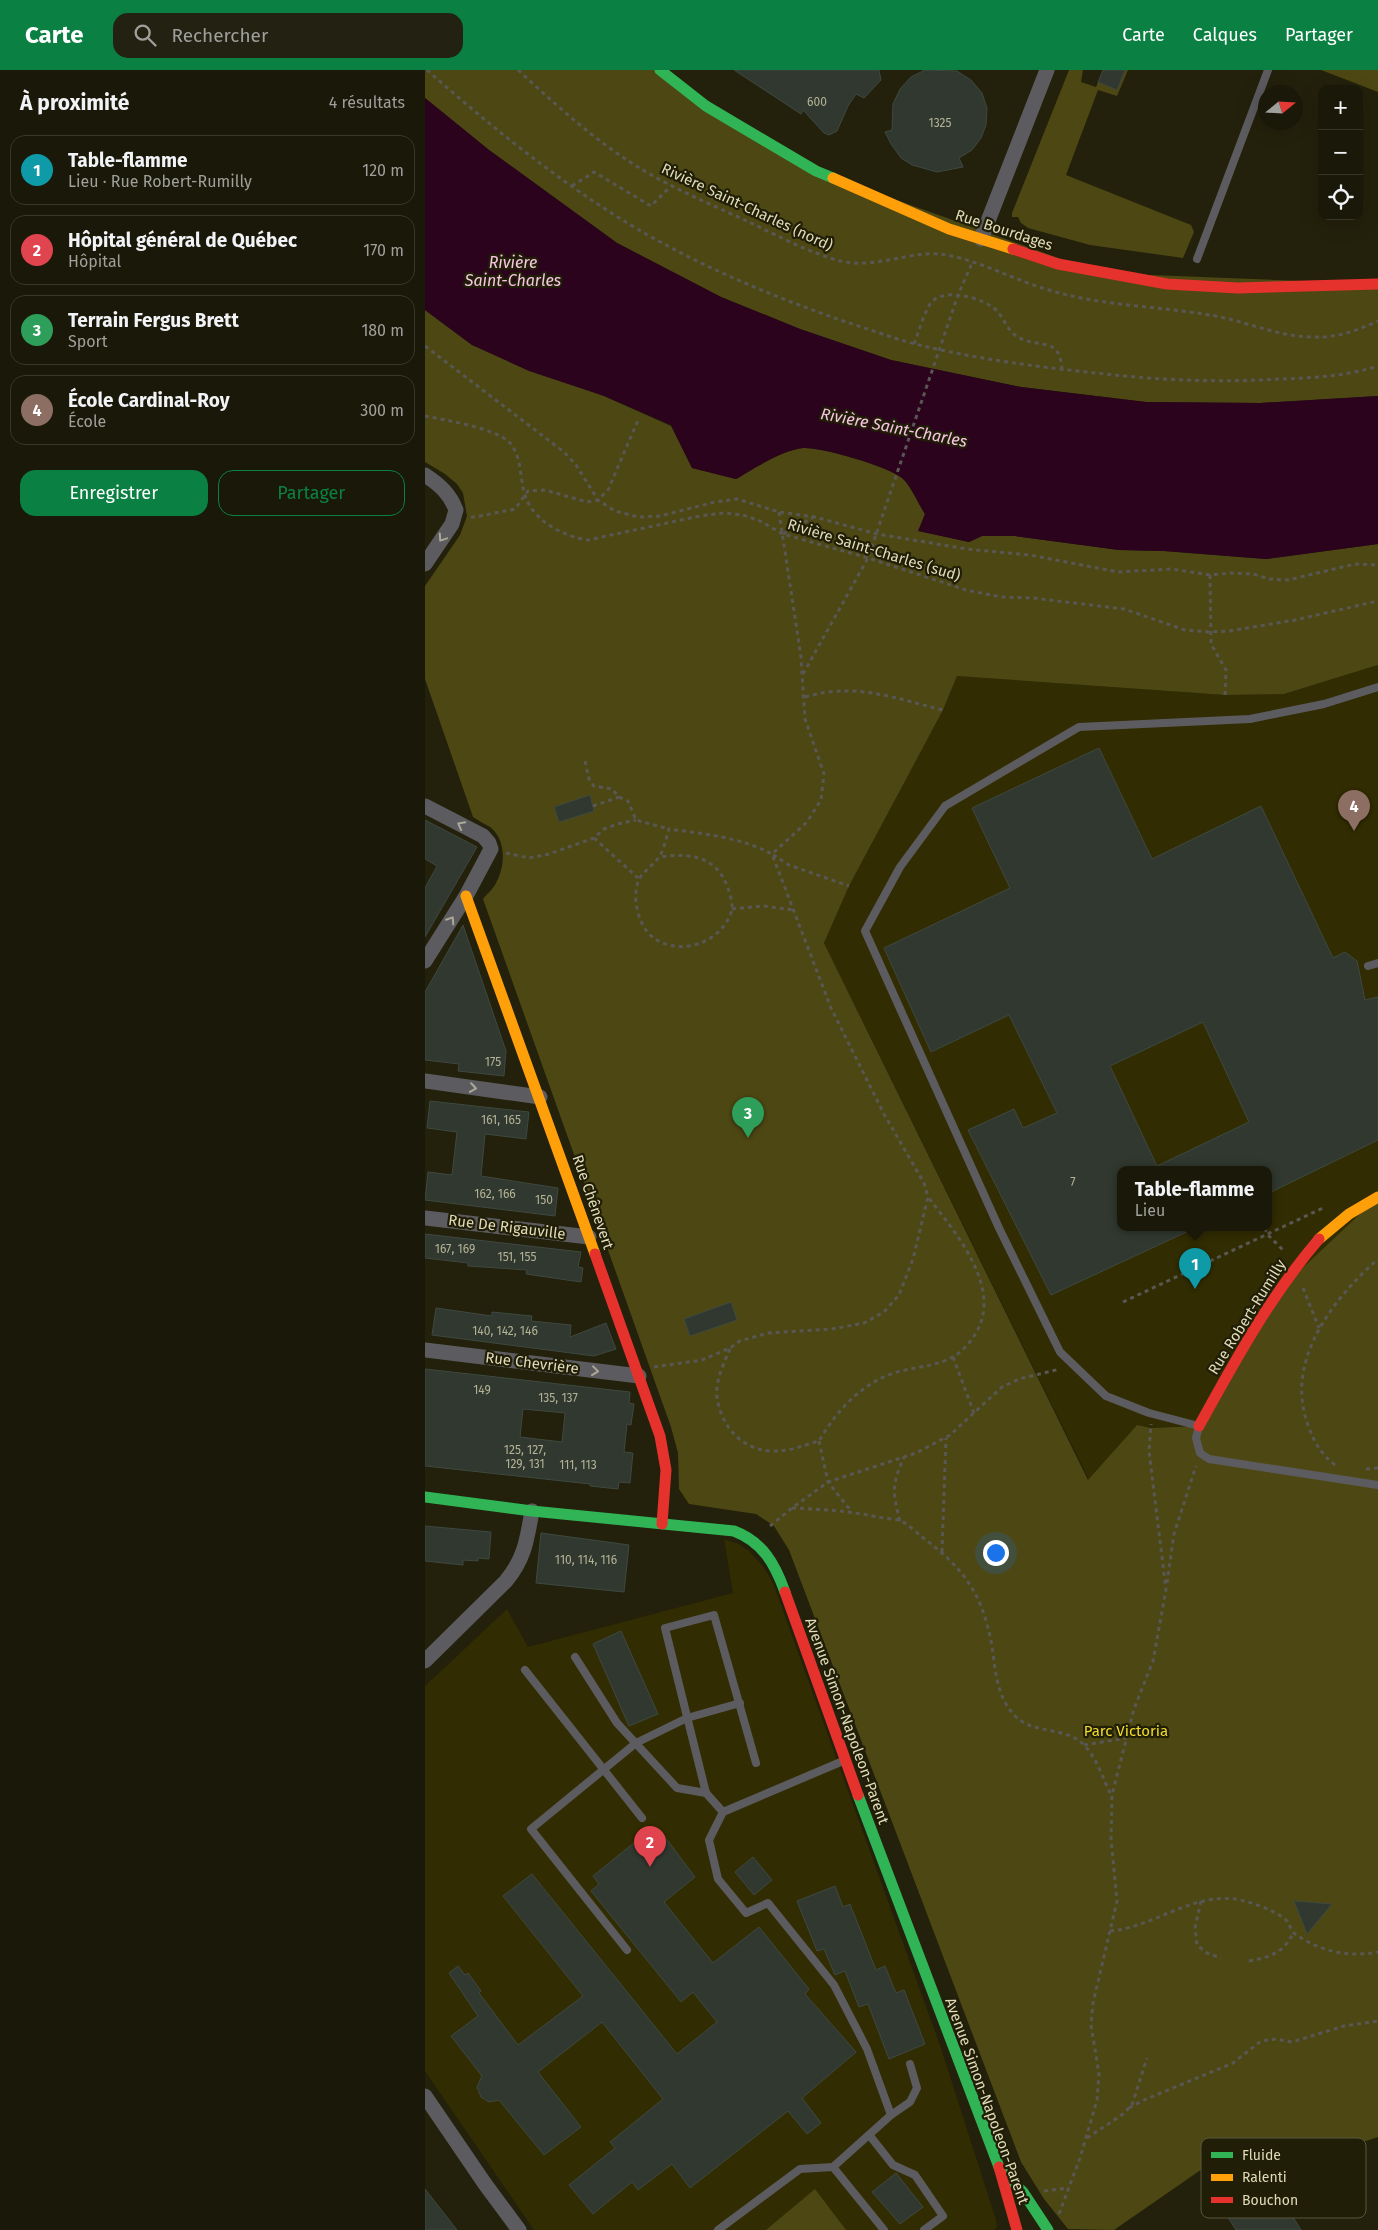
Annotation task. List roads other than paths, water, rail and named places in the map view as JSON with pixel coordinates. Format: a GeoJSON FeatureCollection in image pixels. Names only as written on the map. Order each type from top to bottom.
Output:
{"type":"FeatureCollection","features":[{"type":"Feature","properties":{"kind":"street","name":"Rue Bourdages"},"geometry":{"type":"LineString","coordinates":[[660,70],[706,106],[816,171],[949,229],[1057,264],[1167,284],[1238,288],[1378,284]]}},
{"type":"Feature","properties":{"kind":"street"},"geometry":{"type":"LineString","coordinates":[[981,239],[1047,70]]}},
{"type":"Feature","properties":{"kind":"street"},"geometry":{"type":"LineString","coordinates":[[425,475],[441,486],[452,499],[456,510],[451,524],[425,564]]}},
{"type":"Feature","properties":{"kind":"street"},"geometry":{"type":"LineString","coordinates":[[425,806],[483,836],[491,849],[466,896],[429,944],[425,962]]}},
{"type":"Feature","properties":{"kind":"street","name":"Rue Chênevert"},"geometry":{"type":"LineString","coordinates":[[466,896],[589,1237],[644,1372],[660,1436],[665,1470],[662,1524]]}},
{"type":"Feature","properties":{"kind":"street"},"geometry":{"type":"LineString","coordinates":[[425,1081],[540,1097]]}},
{"type":"Feature","properties":{"kind":"street","name":"Rue Robert-Rumilly"},"geometry":{"type":"LineString","coordinates":[[1199,1426],[1276,1294],[1306,1252],[1337,1223],[1378,1197]]}},
{"type":"Feature","properties":{"kind":"street","name":"Rue De Rigauville"},"geometry":{"type":"LineString","coordinates":[[425,1218],[589,1237]]}},
{"type":"Feature","properties":{"kind":"street","name":"Rue Chevrière"},"geometry":{"type":"LineString","coordinates":[[425,1350],[644,1372]]}},
{"type":"Feature","properties":{"kind":"street","name":"Avenue Simon-Napoleon-Parent"},"geometry":{"type":"LineString","coordinates":[[425,1498],[532,1511],[734,1531],[752,1538],[760,1544],[777,1571],[845,1760],[999,2168],[1017,2230]]}},
{"type":"Feature","properties":{"kind":"street"},"geometry":{"type":"LineString","coordinates":[[425,1661],[506,1582],[517,1568],[525,1551],[532,1511]]}},
{"type":"Feature","properties":{"kind":"street"},"geometry":{"type":"LineString","coordinates":[[425,2096],[519,2230]]}},
{"type":"Feature","properties":{"kind":"street"},"geometry":{"type":"LineString","coordinates":[[999,2168],[1053,2226]]}},
{"type":"Feature","properties":{"kind":"lane"},"geometry":{"type":"LineString","coordinates":[[1197,259],[1268,70]]}},
{"type":"Feature","properties":{"kind":"lane"},"geometry":{"type":"LineString","coordinates":[[1378,687],[1324,704],[1250,719],[1079,727],[945,806],[900,867],[865,931],[999,1228],[1060,1352],[1106,1396],[1149,1413],[1199,1426],[1197,1438],[1200,1453],[1209,1459],[1378,1485]]}},
{"type":"Feature","properties":{"kind":"lane"},"geometry":{"type":"LineString","coordinates":[[1368,966],[1378,963]]}},
{"type":"Feature","properties":{"kind":"lane"},"geometry":{"type":"LineString","coordinates":[[723,1812],[706,1793],[665,1628],[715,1616],[755,1764]]}},
{"type":"Feature","properties":{"kind":"lane"},"geometry":{"type":"LineString","coordinates":[[575,1657],[617,1723],[677,1788],[706,1793]]}},
{"type":"Feature","properties":{"kind":"lane"},"geometry":{"type":"LineString","coordinates":[[525,1670],[642,1818]]}},
{"type":"Feature","properties":{"kind":"lane"},"geometry":{"type":"LineString","coordinates":[[627,1950],[531,1829],[636,1744],[687,1718],[740,1703]]}},
{"type":"Feature","properties":{"kind":"lane"},"geometry":{"type":"LineString","coordinates":[[845,1760],[723,1812],[709,1840],[718,1879],[746,1913],[768,1903],[834,1985],[867,2049],[891,2115]]}},
{"type":"Feature","properties":{"kind":"lane"},"geometry":{"type":"LineString","coordinates":[[718,2230],[800,2169],[833,2167],[870,2136],[891,2115],[910,2102],[917,2088],[910,2064]]}},
{"type":"Feature","properties":{"kind":"lane"},"geometry":{"type":"LineString","coordinates":[[870,2136],[893,2165],[915,2175],[943,2216],[924,2230]]}},
{"type":"Feature","properties":{"kind":"lane"},"geometry":{"type":"LineString","coordinates":[[833,2167],[884,2230]]}},
{"type":"Feature","properties":{"kind":"water","name":"Rivière Saint-Charles"},"geometry":{"type":"Polygon","coordinates":[[[425,98],[489,150],[617,243],[721,297],[800,329],[891,360],[1021,387],[1146,402],[1260,403],[1378,396],[1378,544],[1266,559],[1164,551],[1119,550],[1015,536],[982,536],[969,542],[918,531],[925,514],[902,478],[883,468],[839,454],[812,449],[795,449],[768,460],[736,479],[692,468],[671,425],[604,396],[529,371],[472,345],[425,310],[425,98]]]}},
{"type":"Feature","properties":{"kind":"place","name":"École Cardinal-Roy"},"geometry":{"type":"Point","coordinates":[1354,831]}},
{"type":"Feature","properties":{"kind":"place","name":"Terrain Fergus Brett"},"geometry":{"type":"Point","coordinates":[748,1138]}},
{"type":"Feature","properties":{"kind":"place","name":"Table-flamme"},"geometry":{"type":"Point","coordinates":[1195,1289]}},
{"type":"Feature","properties":{"kind":"place","name":"Hôpital général de Québec"},"geometry":{"type":"Point","coordinates":[650,1867]}},
{"type":"Feature","properties":{"kind":"park label","name":"Parc Victoria"},"geometry":{"type":"Point","coordinates":[1126,1731]}}]}
